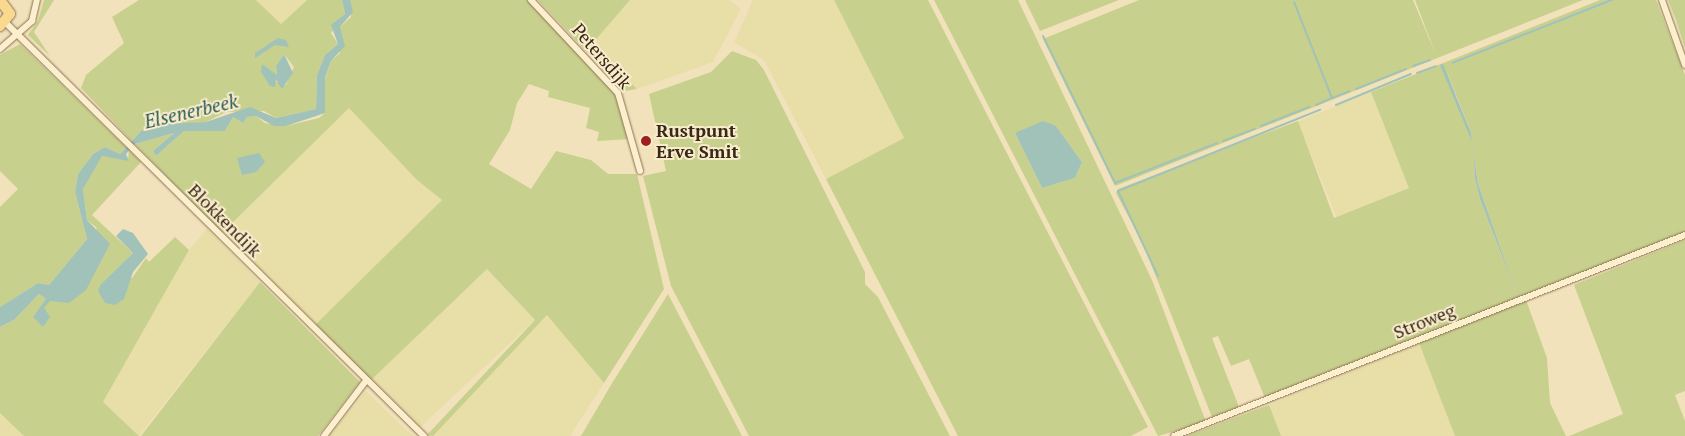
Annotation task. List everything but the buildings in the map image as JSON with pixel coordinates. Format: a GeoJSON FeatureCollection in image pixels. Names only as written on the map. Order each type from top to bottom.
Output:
{"type":"FeatureCollection","features":[{"type":"Feature","properties":{"kind":"main road"},"geometry":{"type":"LineString","coordinates":[[3,24],[10,14],[5,1]]}},
{"type":"Feature","properties":{"kind":"street"},"geometry":{"type":"LineString","coordinates":[[0,49],[19,35],[32,21],[37,0]]}},
{"type":"Feature","properties":{"kind":"street","name":"Petersdijk"},"geometry":{"type":"LineString","coordinates":[[531,0],[618,93],[640,171]]}},
{"type":"Feature","properties":{"kind":"street"},"geometry":{"type":"LineString","coordinates":[[1662,0],[1685,65]]}},
{"type":"Feature","properties":{"kind":"street","name":"Blokkendijk"},"geometry":{"type":"LineString","coordinates":[[3,24],[19,35],[365,382],[424,436]]}},
{"type":"Feature","properties":{"kind":"street","name":"Stroweg"},"geometry":{"type":"LineString","coordinates":[[1174,436],[1685,235]]}},
{"type":"Feature","properties":{"kind":"street"},"geometry":{"type":"LineString","coordinates":[[324,436],[365,382]]}},
{"type":"Feature","properties":{"kind":"shaded area"},"geometry":{"type":"Polygon","coordinates":[[[256,0],[307,0],[281,24],[256,0]]]}},
{"type":"Feature","properties":{"kind":"shaded area"},"geometry":{"type":"Polygon","coordinates":[[[630,0],[729,0],[741,9],[713,62],[637,89],[607,58],[598,63],[586,51],[630,0]]]}},
{"type":"Feature","properties":{"kind":"shaded area"},"geometry":{"type":"Polygon","coordinates":[[[753,0],[834,0],[904,138],[826,179],[764,60],[734,42],[753,0]]]}},
{"type":"Feature","properties":{"kind":"shaded area"},"geometry":{"type":"Polygon","coordinates":[[[1371,92],[1410,187],[1336,217],[1298,122],[1371,92]]]}},
{"type":"Feature","properties":{"kind":"shaded area"},"geometry":{"type":"Polygon","coordinates":[[[349,108],[417,180],[442,200],[315,325],[222,233],[349,108]]]}},
{"type":"Feature","properties":{"kind":"shaded area"},"geometry":{"type":"Polygon","coordinates":[[[207,229],[260,282],[139,436],[103,402],[189,250],[207,229]]]}},
{"type":"Feature","properties":{"kind":"shaded area"},"geometry":{"type":"Polygon","coordinates":[[[487,269],[535,320],[416,431],[369,379],[487,269]]]}},
{"type":"Feature","properties":{"kind":"shaded area"},"geometry":{"type":"Polygon","coordinates":[[[547,315],[604,383],[570,436],[433,436],[547,315]]]}},
{"type":"Feature","properties":{"kind":"shaded area"},"geometry":{"type":"Polygon","coordinates":[[[1419,343],[1455,436],[1281,436],[1269,405],[1419,343]]]}},
{"type":"Feature","properties":{"kind":"shaded area"},"geometry":{"type":"Polygon","coordinates":[[[366,391],[400,424],[414,436],[329,436],[366,391]]]}},
{"type":"Feature","properties":{"kind":"shaded area"},"geometry":{"type":"Polygon","coordinates":[[[0,413],[24,436],[0,436],[0,413]]]}},
{"type":"Feature","properties":{"kind":"green space"},"geometry":{"type":"Polygon","coordinates":[[[44,0],[54,0],[34,32],[50,56],[28,35],[38,21],[44,0]]]}},
{"type":"Feature","properties":{"kind":"green space"},"geometry":{"type":"Polygon","coordinates":[[[139,0],[256,0],[281,24],[307,0],[342,0],[345,14],[331,33],[338,44],[325,55],[317,75],[316,109],[276,118],[264,111],[226,112],[206,122],[157,125],[142,130],[132,141],[81,88],[86,75],[124,43],[112,17],[139,0]],[[284,54],[276,66],[277,75],[271,75],[262,64],[273,81],[286,85],[294,67],[284,54]]]}},
{"type":"Feature","properties":{"kind":"green space"},"geometry":{"type":"Polygon","coordinates":[[[350,0],[527,0],[615,94],[630,139],[597,141],[599,132],[586,128],[590,108],[548,97],[549,91],[529,84],[517,103],[510,130],[489,164],[531,189],[556,151],[591,160],[608,174],[637,174],[664,289],[604,383],[547,315],[433,436],[427,435],[535,320],[487,269],[370,381],[315,325],[442,200],[417,180],[349,108],[222,233],[135,144],[174,133],[153,151],[156,156],[184,131],[225,131],[233,117],[243,123],[247,117],[256,116],[265,123],[286,126],[319,118],[325,113],[323,85],[331,61],[340,53],[340,27],[351,17],[350,0]]]}},
{"type":"Feature","properties":{"kind":"green space"},"geometry":{"type":"Polygon","coordinates":[[[538,0],[630,0],[586,51],[538,0]]]}},
{"type":"Feature","properties":{"kind":"green space"},"geometry":{"type":"Polygon","coordinates":[[[834,0],[928,0],[1148,427],[1131,436],[958,436],[826,179],[904,138],[834,0]]]}},
{"type":"Feature","properties":{"kind":"green space"},"geometry":{"type":"Polygon","coordinates":[[[934,0],[1018,0],[1152,280],[1206,422],[1158,436],[934,0]],[[1056,126],[1015,133],[1042,188],[1075,178],[1082,162],[1056,126]]]}},
{"type":"Feature","properties":{"kind":"green space"},"geometry":{"type":"Polygon","coordinates":[[[1025,0],[1119,0],[1040,31],[1025,0]]]}},
{"type":"Feature","properties":{"kind":"green space"},"geometry":{"type":"Polygon","coordinates":[[[1139,0],[1413,0],[1436,55],[1415,0],[1583,0],[1115,186],[1043,39],[1139,0]]]}},
{"type":"Feature","properties":{"kind":"green space"},"geometry":{"type":"Polygon","coordinates":[[[1600,0],[1608,0],[1452,63],[1615,0],[1656,0],[1685,75],[1685,232],[1265,398],[1249,359],[1231,366],[1218,336],[1212,338],[1239,407],[1212,417],[1143,244],[1116,193],[1118,189],[1298,121],[1334,218],[1409,188],[1371,92],[1600,0]],[[1446,69],[1472,142],[1471,133],[1446,69]],[[1473,150],[1475,179],[1480,199],[1517,295],[1478,184],[1473,150]]]}},
{"type":"Feature","properties":{"kind":"green space"},"geometry":{"type":"Polygon","coordinates":[[[1668,0],[1685,0],[1685,48],[1676,20],[1668,0]]]}},
{"type":"Feature","properties":{"kind":"green space"},"geometry":{"type":"Polygon","coordinates":[[[20,44],[126,147],[120,154],[105,147],[93,154],[78,174],[75,192],[87,239],[49,285],[38,283],[0,307],[0,207],[18,189],[0,171],[0,55],[20,44]]]}},
{"type":"Feature","properties":{"kind":"green space"},"geometry":{"type":"Polygon","coordinates":[[[732,51],[756,60],[764,70],[865,272],[865,284],[878,297],[950,436],[749,436],[671,286],[643,176],[666,171],[649,94],[711,72],[732,51]]]}},
{"type":"Feature","properties":{"kind":"green space"},"geometry":{"type":"Polygon","coordinates":[[[607,58],[637,89],[625,91],[598,63],[607,58]]]}},
{"type":"Feature","properties":{"kind":"green space"},"geometry":{"type":"Polygon","coordinates":[[[129,150],[141,162],[92,215],[133,253],[101,284],[132,278],[146,258],[149,262],[175,237],[189,250],[103,402],[139,436],[24,436],[0,413],[0,327],[14,320],[39,294],[46,299],[43,308],[50,300],[97,228],[87,220],[83,189],[88,174],[102,156],[128,160],[129,150]]]}},
{"type":"Feature","properties":{"kind":"green space"},"geometry":{"type":"Polygon","coordinates":[[[1685,240],[1685,391],[1675,395],[1685,421],[1685,436],[1569,436],[1623,414],[1574,285],[1685,240]]]}},
{"type":"Feature","properties":{"kind":"green space"},"geometry":{"type":"Polygon","coordinates":[[[260,282],[360,382],[318,436],[141,436],[260,282]]]}},
{"type":"Feature","properties":{"kind":"green space"},"geometry":{"type":"Polygon","coordinates":[[[668,294],[742,436],[581,436],[611,385],[668,294]]]}},
{"type":"Feature","properties":{"kind":"green space"},"geometry":{"type":"Polygon","coordinates":[[[1526,300],[1547,358],[1550,403],[1566,436],[1455,436],[1419,343],[1526,300]]]}},
{"type":"Feature","properties":{"kind":"green space"},"geometry":{"type":"Polygon","coordinates":[[[1269,405],[1281,436],[1187,436],[1242,415],[1269,405]]]}},
{"type":"Feature","properties":{"kind":"water"},"geometry":{"type":"Polygon","coordinates":[[[342,0],[350,0],[353,12],[340,27],[345,46],[331,61],[325,78],[325,113],[286,126],[274,126],[256,116],[247,117],[243,123],[233,117],[225,131],[184,131],[156,156],[153,151],[174,133],[135,144],[126,154],[129,161],[102,156],[83,189],[87,220],[110,244],[86,290],[69,303],[50,301],[44,308],[50,317],[43,327],[33,317],[46,299],[39,294],[14,320],[0,327],[0,307],[38,283],[49,285],[87,239],[75,192],[78,174],[93,154],[105,147],[120,154],[142,130],[161,124],[206,122],[250,107],[276,118],[316,109],[317,75],[325,55],[338,44],[331,25],[345,14],[342,0]]]}},
{"type":"Feature","properties":{"kind":"water"},"geometry":{"type":"Polygon","coordinates":[[[1608,0],[1615,0],[1452,64],[1452,62],[1608,0]]]}},
{"type":"Feature","properties":{"kind":"water"},"geometry":{"type":"Polygon","coordinates":[[[278,38],[286,40],[289,47],[275,45],[255,58],[255,53],[278,38]]]}},
{"type":"Feature","properties":{"kind":"water"},"geometry":{"type":"Polygon","coordinates":[[[284,54],[293,73],[282,89],[276,80],[275,87],[270,86],[261,72],[262,64],[277,75],[276,66],[284,54]]]}},
{"type":"Feature","properties":{"kind":"water"},"geometry":{"type":"Polygon","coordinates":[[[1443,64],[1471,133],[1472,142],[1440,65],[1443,64]]]}},
{"type":"Feature","properties":{"kind":"water"},"geometry":{"type":"Polygon","coordinates":[[[1043,121],[1056,126],[1082,162],[1075,178],[1042,188],[1015,133],[1043,121]]]}},
{"type":"Feature","properties":{"kind":"water"},"geometry":{"type":"Polygon","coordinates":[[[1473,150],[1478,184],[1517,295],[1480,199],[1475,179],[1473,150]]]}},
{"type":"Feature","properties":{"kind":"water"},"geometry":{"type":"Polygon","coordinates":[[[259,153],[265,162],[256,172],[242,175],[237,158],[259,153]]]}},
{"type":"Feature","properties":{"kind":"water"},"geometry":{"type":"Polygon","coordinates":[[[123,229],[133,233],[148,254],[133,272],[124,299],[115,305],[105,303],[98,291],[101,284],[133,253],[116,236],[123,229]]]}},
{"type":"Feature","properties":{"kind":"waterway"},"geometry":{"type":"LineString","coordinates":[[1294,2],[1332,98],[1350,91]]}},
{"type":"Feature","properties":{"kind":"waterway"},"geometry":{"type":"LineString","coordinates":[[1043,36],[1115,183],[1217,143]]}},
{"type":"Feature","properties":{"kind":"waterway"},"geometry":{"type":"LineString","coordinates":[[1413,66],[1430,60]]}},
{"type":"Feature","properties":{"kind":"waterway"},"geometry":{"type":"LineString","coordinates":[[1417,73],[1436,66]]}},
{"type":"Feature","properties":{"kind":"waterway"},"geometry":{"type":"LineString","coordinates":[[1356,89],[1406,69]]}},
{"type":"Feature","properties":{"kind":"waterway"},"geometry":{"type":"LineString","coordinates":[[1336,105],[1411,74]]}},
{"type":"Feature","properties":{"kind":"waterway"},"geometry":{"type":"LineString","coordinates":[[1316,105],[1332,98]]}},
{"type":"Feature","properties":{"kind":"waterway"},"geometry":{"type":"LineString","coordinates":[[1261,126],[1309,107]]}},
{"type":"Feature","properties":{"kind":"waterway"},"geometry":{"type":"LineString","coordinates":[[1158,276],[1118,191],[1320,110]]}},
{"type":"Feature","properties":{"kind":"waterway"},"geometry":{"type":"LineString","coordinates":[[1223,141],[1255,129]]}},
{"type":"Feature","properties":{"kind":"place","name":"Rustpunt Erve Smit"},"geometry":{"type":"Point","coordinates":[646,141]}},
{"type":"Feature","properties":{"kind":"water label","name":"Elsenerbeek"},"geometry":{"type":"Point","coordinates":[191,111]}}]}
